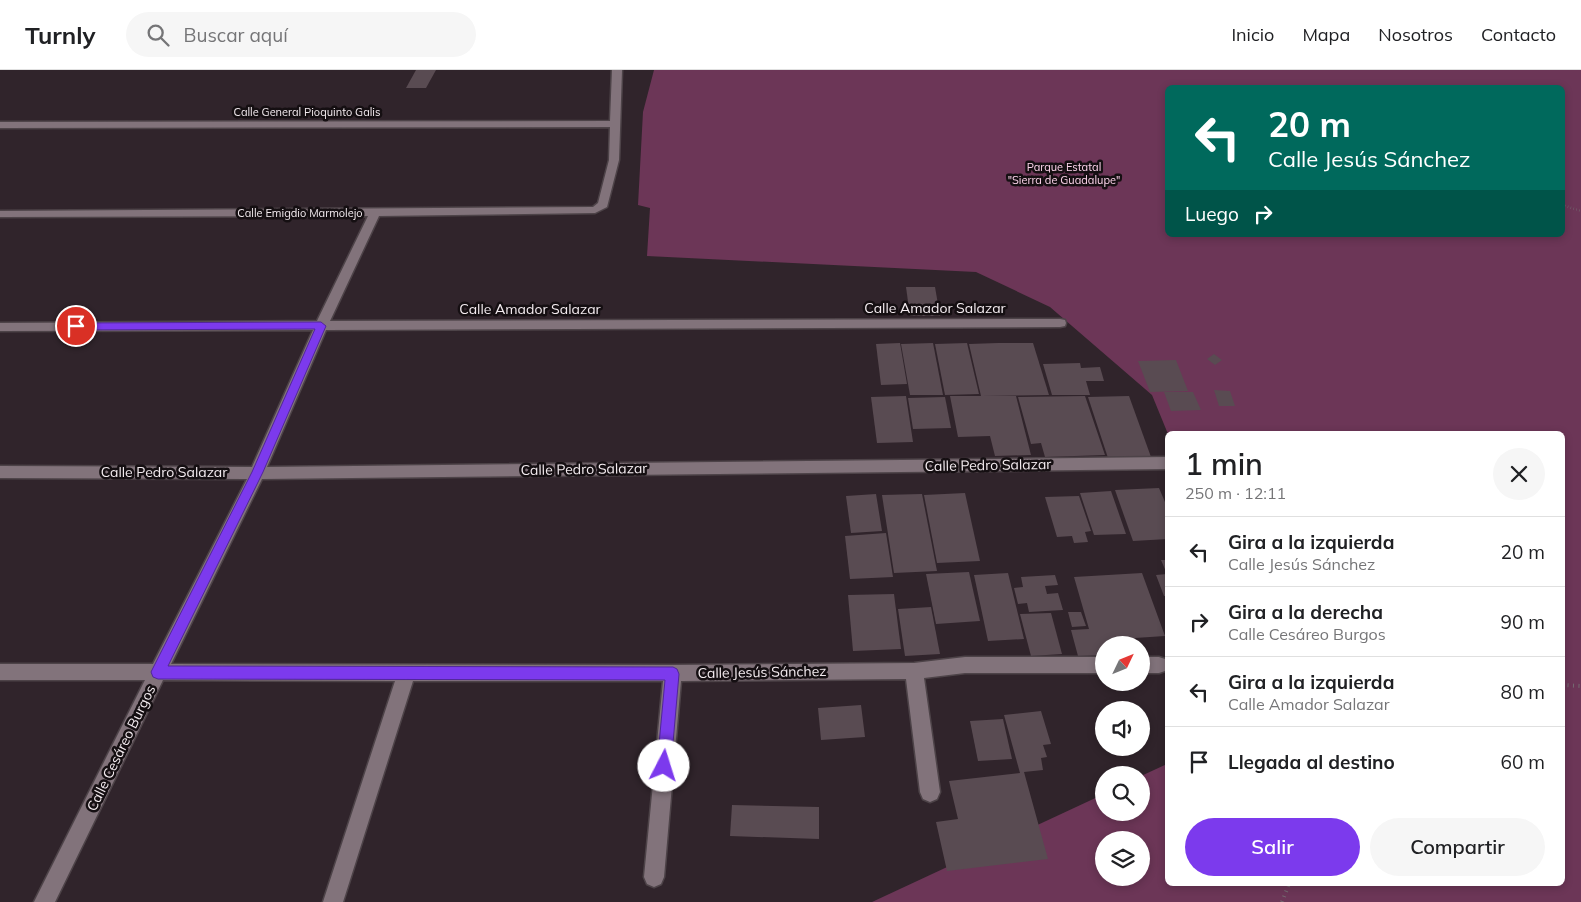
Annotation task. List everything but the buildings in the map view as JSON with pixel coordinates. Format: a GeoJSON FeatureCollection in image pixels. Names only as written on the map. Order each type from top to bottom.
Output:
{"type":"FeatureCollection","features":[{"type":"Feature","properties":{"kind":"street"},"geometry":{"type":"LineString","coordinates":[[614,124],[617,70]]}},
{"type":"Feature","properties":{"kind":"street","name":"Calle General Pioquinto Galis"},"geometry":{"type":"LineString","coordinates":[[0,125],[614,124]]}},
{"type":"Feature","properties":{"kind":"street","name":"Calle Emigdio Marmolejo"},"geometry":{"type":"LineString","coordinates":[[0,214],[375,213],[595,210],[603,205],[614,160],[614,124]]}},
{"type":"Feature","properties":{"kind":"street","name":"Calle Cesáreo Burgos"},"geometry":{"type":"LineString","coordinates":[[44,902],[257,472],[321,326],[375,213]]}},
{"type":"Feature","properties":{"kind":"street","name":"Calle Amador Salazar"},"geometry":{"type":"LineString","coordinates":[[0,327],[1060,323]]}},
{"type":"Feature","properties":{"kind":"street","name":"Calle Pedro Salazar"},"geometry":{"type":"LineString","coordinates":[[0,472],[257,472],[1165,463]]}},
{"type":"Feature","properties":{"kind":"street","name":"Calle Jesús Sánchez"},"geometry":{"type":"LineString","coordinates":[[0,672],[673,674],[914,671],[965,665],[1095,665]]}},
{"type":"Feature","properties":{"kind":"street"},"geometry":{"type":"LineString","coordinates":[[1150,665],[1159,665]]}},
{"type":"Feature","properties":{"kind":"street"},"geometry":{"type":"LineString","coordinates":[[914,671],[930,792]]}},
{"type":"Feature","properties":{"kind":"street"},"geometry":{"type":"LineString","coordinates":[[333,902],[406,674]]}},
{"type":"Feature","properties":{"kind":"street"},"geometry":{"type":"LineString","coordinates":[[654,877],[673,674]]}},
{"type":"Feature","properties":{"kind":"path"},"geometry":{"type":"LineString","coordinates":[[1565,206],[1581,211]]}},
{"type":"Feature","properties":{"kind":"path"},"geometry":{"type":"LineString","coordinates":[[1565,685],[1581,686]]}},
{"type":"Feature","properties":{"kind":"path"},"geometry":{"type":"LineString","coordinates":[[1282,902],[1288,886]]}},
{"type":"Feature","properties":{"kind":"green space","name":"Parque Estatal \"Sierra de Guadalupe\""},"geometry":{"type":"Polygon","coordinates":[[[654,70],[1581,70],[1581,902],[872,902],[1095,798],[1095,821],[1150,821],[1150,772],[1165,765],[1165,886],[1565,886],[1565,431],[1167,431],[1152,395],[1050,307],[976,272],[647,256],[650,208],[638,205],[643,112],[654,70]]]}},
{"type":"Feature","properties":{"kind":"route"},"geometry":{"type":"LineString","coordinates":[[76,326],[321,326],[257,472],[158,672],[673,674],[664,766]]}}]}
